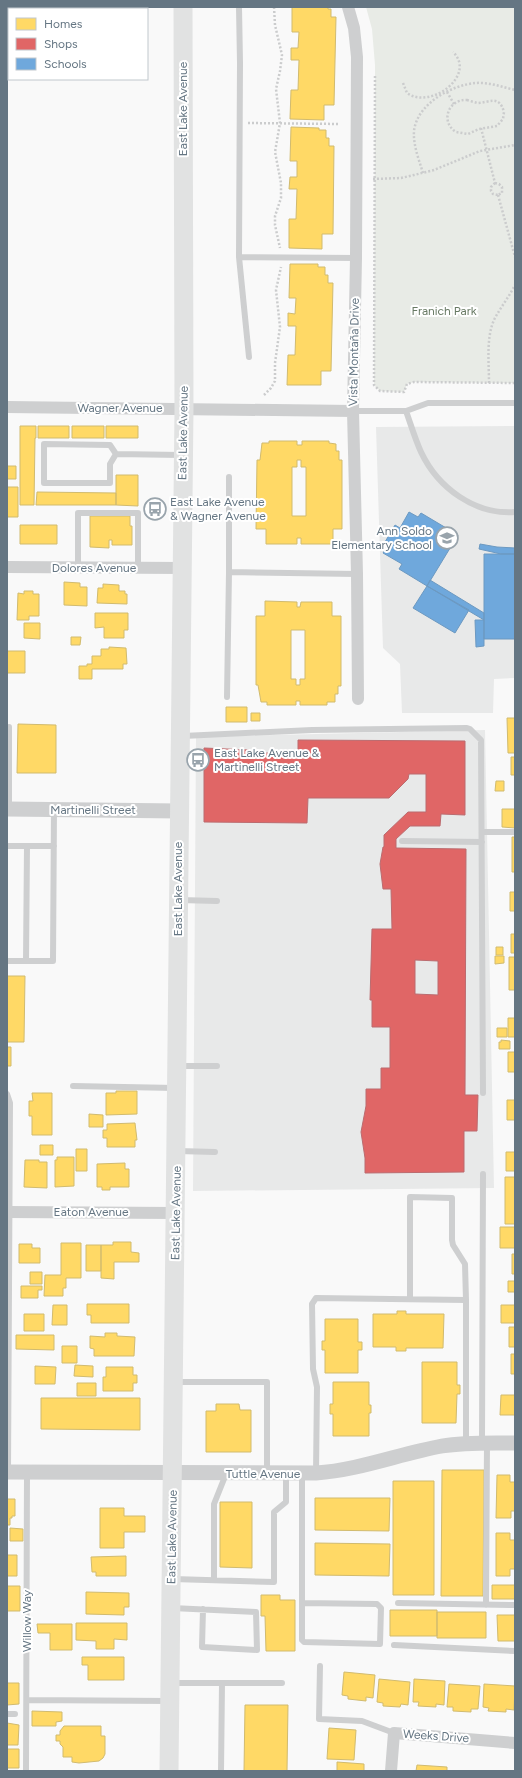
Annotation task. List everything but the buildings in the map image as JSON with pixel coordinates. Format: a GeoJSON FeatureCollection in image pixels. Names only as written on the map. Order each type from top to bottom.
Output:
{"type":"FeatureCollection","features":[{"type":"Feature","properties":{"kind":"main road","name":"East Lake Avenue"},"geometry":{"type":"LineString","coordinates":[[169,1771],[184,409],[183,7]]}},
{"type":"Feature","properties":{"kind":"street","name":"Vista Montaña Drive"},"geometry":{"type":"LineString","coordinates":[[348,7],[354,28],[357,57],[356,258],[353,411],[358,699]]}},
{"type":"Feature","properties":{"kind":"street","name":"Wagner Avenue"},"geometry":{"type":"LineString","coordinates":[[7,407],[353,411]]}},
{"type":"Feature","properties":{"kind":"street","name":"Dolores Avenue"},"geometry":{"type":"LineString","coordinates":[[7,567],[182,568]]}},
{"type":"Feature","properties":{"kind":"street","name":"Martinelli Street"},"geometry":{"type":"LineString","coordinates":[[8,809],[179,810]]}},
{"type":"Feature","properties":{"kind":"street","name":"Eaton Avenue"},"geometry":{"type":"LineString","coordinates":[[8,1212],[175,1213]]}},
{"type":"Feature","properties":{"kind":"street","name":"Tuttle Avenue"},"geometry":{"type":"LineString","coordinates":[[8,1472],[309,1474],[354,1468],[425,1450],[466,1444],[515,1443]]}},
{"type":"Feature","properties":{"kind":"street","name":"Weeks Drive"},"geometry":{"type":"LineString","coordinates":[[391,1771],[394,1733],[515,1743]]}},
{"type":"Feature","properties":{"kind":"lane"},"geometry":{"type":"LineString","coordinates":[[239,7],[239,257],[248,357]]}},
{"type":"Feature","properties":{"kind":"lane"},"geometry":{"type":"LineString","coordinates":[[239,257],[356,258]]}},
{"type":"Feature","properties":{"kind":"lane"},"geometry":{"type":"LineString","coordinates":[[353,411],[406,411],[428,403],[515,402]]}},
{"type":"Feature","properties":{"kind":"lane"},"geometry":{"type":"LineString","coordinates":[[406,411],[425,458],[437,476],[448,488],[459,497],[482,508],[500,512],[515,512]]}},
{"type":"Feature","properties":{"kind":"lane"},"geometry":{"type":"LineString","coordinates":[[44,444],[110,445],[116,454],[110,464],[110,484],[44,483],[44,444]]}},
{"type":"Feature","properties":{"kind":"lane"},"geometry":{"type":"LineString","coordinates":[[116,454],[183,455]]}},
{"type":"Feature","properties":{"kind":"lane"},"geometry":{"type":"LineString","coordinates":[[227,697],[229,477]]}},
{"type":"Feature","properties":{"kind":"lane"},"geometry":{"type":"LineString","coordinates":[[78,568],[78,513],[138,513],[138,568]]}},
{"type":"Feature","properties":{"kind":"lane"},"geometry":{"type":"LineString","coordinates":[[229,572],[357,574]]}},
{"type":"Feature","properties":{"kind":"lane"},"geometry":{"type":"LineString","coordinates":[[8,809],[9,727]]}},
{"type":"Feature","properties":{"kind":"lane"},"geometry":{"type":"LineString","coordinates":[[180,736],[312,730],[470,729],[481,740],[483,1093]]}},
{"type":"Feature","properties":{"kind":"lane"},"geometry":{"type":"LineString","coordinates":[[7,961],[53,961],[54,810]]}},
{"type":"Feature","properties":{"kind":"lane"},"geometry":{"type":"LineString","coordinates":[[482,832],[515,832]]}},
{"type":"Feature","properties":{"kind":"lane"},"geometry":{"type":"LineString","coordinates":[[402,841],[482,842]]}},
{"type":"Feature","properties":{"kind":"lane"},"geometry":{"type":"LineString","coordinates":[[7,846],[54,846]]}},
{"type":"Feature","properties":{"kind":"lane"},"geometry":{"type":"LineString","coordinates":[[26,961],[27,846]]}},
{"type":"Feature","properties":{"kind":"lane"},"geometry":{"type":"LineString","coordinates":[[178,900],[217,901]]}},
{"type":"Feature","properties":{"kind":"lane"},"geometry":{"type":"LineString","coordinates":[[177,1066],[217,1066]]}},
{"type":"Feature","properties":{"kind":"lane"},"geometry":{"type":"LineString","coordinates":[[73,1086],[177,1088]]}},
{"type":"Feature","properties":{"kind":"lane"},"geometry":{"type":"LineString","coordinates":[[7,1094],[10,1103],[8,1212],[8,1472]]}},
{"type":"Feature","properties":{"kind":"lane"},"geometry":{"type":"LineString","coordinates":[[176,1151],[215,1152]]}},
{"type":"Feature","properties":{"kind":"lane"},"geometry":{"type":"LineString","coordinates":[[483,1174],[486,1605]]}},
{"type":"Feature","properties":{"kind":"lane"},"geometry":{"type":"LineString","coordinates":[[410,1299],[410,1197],[452,1198],[452,1240],[453,1245],[465,1264],[466,1444]]}},
{"type":"Feature","properties":{"kind":"lane"},"geometry":{"type":"LineString","coordinates":[[302,1603],[377,1604],[381,1608],[380,1644],[304,1642],[302,1640],[302,1603],[309,1474],[316,1387],[313,1369],[312,1304],[316,1298],[466,1300]]}},
{"type":"Feature","properties":{"kind":"lane"},"geometry":{"type":"LineString","coordinates":[[174,1382],[267,1382],[267,1474]]}},
{"type":"Feature","properties":{"kind":"lane","name":"Willow Way"},"geometry":{"type":"LineString","coordinates":[[26,1771],[27,1472]]}},
{"type":"Feature","properties":{"kind":"lane"},"geometry":{"type":"LineString","coordinates":[[214,1580],[214,1504],[226,1474]]}},
{"type":"Feature","properties":{"kind":"lane"},"geometry":{"type":"LineString","coordinates":[[172,1579],[274,1582],[274,1512],[286,1502],[286,1474]]}},
{"type":"Feature","properties":{"kind":"lane"},"geometry":{"type":"LineString","coordinates":[[398,1603],[515,1605]]}},
{"type":"Feature","properties":{"kind":"lane"},"geometry":{"type":"LineString","coordinates":[[171,1608],[203,1609],[256,1612],[257,1650],[202,1647],[203,1609]]}},
{"type":"Feature","properties":{"kind":"lane"},"geometry":{"type":"LineString","coordinates":[[394,1645],[515,1651]]}},
{"type":"Feature","properties":{"kind":"lane"},"geometry":{"type":"LineString","coordinates":[[320,1666],[319,1720],[362,1721],[394,1733]]}},
{"type":"Feature","properties":{"kind":"lane"},"geometry":{"type":"LineString","coordinates":[[27,1700],[170,1692],[222,1683],[282,1683]]}},
{"type":"Feature","properties":{"kind":"lane"},"geometry":{"type":"LineString","coordinates":[[221,1771],[222,1683]]}},
{"type":"Feature","properties":{"kind":"lane"},"geometry":{"type":"LineString","coordinates":[[7,1714],[15,1714]]}},
{"type":"Feature","properties":{"kind":"path"},"geometry":{"type":"LineString","coordinates":[[264,395],[275,381],[275,363],[280,327],[276,290],[281,258],[275,225],[282,190],[281,176],[275,152],[280,123],[276,89],[282,56],[275,25],[274,7]]}},
{"type":"Feature","properties":{"kind":"path"},"geometry":{"type":"LineString","coordinates":[[424,173],[414,141],[416,125],[420,115],[428,105],[446,91],[453,82],[460,68],[459,60],[453,52]]}},
{"type":"Feature","properties":{"kind":"path"},"geometry":{"type":"LineString","coordinates":[[375,76],[373,178],[374,385],[380,391],[404,392],[407,384],[414,382],[515,383]]}},
{"type":"Feature","properties":{"kind":"path"},"geometry":{"type":"LineString","coordinates":[[402,83],[407,93],[418,98],[434,96],[461,86],[476,83],[490,84],[515,90]]}},
{"type":"Feature","properties":{"kind":"path"},"geometry":{"type":"LineString","coordinates":[[446,91],[454,104]]}},
{"type":"Feature","properties":{"kind":"path"},"geometry":{"type":"LineString","coordinates":[[463,100],[477,103],[490,100],[501,105],[504,112],[500,124],[494,127],[481,128],[466,134],[459,134],[453,130],[448,123],[447,117],[449,109],[454,104],[463,100]]}},
{"type":"Feature","properties":{"kind":"path"},"geometry":{"type":"LineString","coordinates":[[240,123],[340,124]]}},
{"type":"Feature","properties":{"kind":"path"},"geometry":{"type":"LineString","coordinates":[[481,128],[495,183]]}},
{"type":"Feature","properties":{"kind":"path"},"geometry":{"type":"LineString","coordinates":[[373,178],[401,178],[424,173],[486,149],[515,145]]}},
{"type":"Feature","properties":{"kind":"path"},"geometry":{"type":"LineString","coordinates":[[495,183],[491,187],[490,191],[493,194],[498,195]]}},
{"type":"Feature","properties":{"kind":"path"},"geometry":{"type":"LineString","coordinates":[[495,183],[500,184],[502,187],[502,192],[498,195]]}},
{"type":"Feature","properties":{"kind":"path"},"geometry":{"type":"LineString","coordinates":[[498,195],[515,257]]}},
{"type":"Feature","properties":{"kind":"path"},"geometry":{"type":"LineString","coordinates":[[489,383],[492,328],[494,321],[515,285]]}},
{"type":"Feature","properties":{"kind":"shaded area","name":"Ann Soldo Elementary School"},"geometry":{"type":"Polygon","coordinates":[[[515,426],[515,678],[494,679],[493,713],[402,713],[400,664],[383,648],[376,427],[515,426]]]}},
{"type":"Feature","properties":{"kind":"shaded area"},"geometry":{"type":"Polygon","coordinates":[[[485,730],[494,1188],[193,1191],[196,737],[485,730]]]}},
{"type":"Feature","properties":{"kind":"green space","name":"Franich Park"},"geometry":{"type":"Polygon","coordinates":[[[366,7],[515,7],[515,383],[414,382],[407,384],[404,392],[380,391],[374,385],[375,65],[372,29],[366,7]]]}},
{"type":"Feature","properties":{"kind":"place","name":"East Lake Avenue & Wagner Avenue"},"geometry":{"type":"Point","coordinates":[155,509]}},
{"type":"Feature","properties":{"kind":"place","name":"Ann Soldo Elementary School"},"geometry":{"type":"Point","coordinates":[447,538]}},
{"type":"Feature","properties":{"kind":"place","name":"East Lake Avenue & Martinelli Street"},"geometry":{"type":"Point","coordinates":[198,760]}}]}
